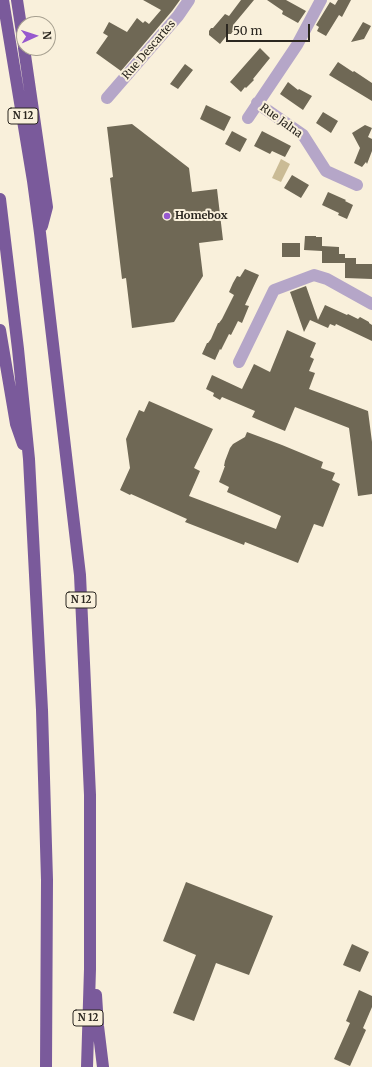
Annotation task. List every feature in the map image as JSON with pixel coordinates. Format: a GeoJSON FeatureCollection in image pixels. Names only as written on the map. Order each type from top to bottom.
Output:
{"type":"FeatureCollection","features":[{"type":"Feature","properties":{"kind":"highway","name":"N 12"},"geometry":{"type":"LineString","coordinates":[[4,0],[40,233],[80,575],[90,795],[90,969],[87,1067]]}},
{"type":"Feature","properties":{"kind":"highway"},"geometry":{"type":"LineString","coordinates":[[17,0],[19,16]]}},
{"type":"Feature","properties":{"kind":"highway"},"geometry":{"type":"LineString","coordinates":[[25,56],[47,206],[40,233]]}},
{"type":"Feature","properties":{"kind":"highway"},"geometry":{"type":"LineString","coordinates":[[0,199],[18,349],[29,459],[42,710],[47,872],[46,1067]]}},
{"type":"Feature","properties":{"kind":"highway"},"geometry":{"type":"LineString","coordinates":[[0,330],[16,424],[29,459]]}},
{"type":"Feature","properties":{"kind":"highway"},"geometry":{"type":"LineString","coordinates":[[90,969],[95,984],[103,1067]]}},
{"type":"Feature","properties":{"kind":"street","name":"Rue Descartes"},"geometry":{"type":"LineString","coordinates":[[107,98],[178,16],[189,0]]}},
{"type":"Feature","properties":{"kind":"street"},"geometry":{"type":"LineString","coordinates":[[248,118],[297,44],[321,0]]}},
{"type":"Feature","properties":{"kind":"street","name":"Rue Jalna"},"geometry":{"type":"LineString","coordinates":[[257,103],[303,135],[326,171],[357,185]]}},
{"type":"Feature","properties":{"kind":"street"},"geometry":{"type":"LineString","coordinates":[[239,362],[274,290],[314,275],[327,278],[372,304]]}},
{"type":"Feature","properties":{"kind":"shaded area"},"geometry":{"type":"Polygon","coordinates":[[[281,159],[290,164],[281,182],[272,178],[281,159]]]}},
{"type":"Feature","properties":{"kind":"building"},"geometry":{"type":"Polygon","coordinates":[[[143,0],[180,0],[121,71],[96,53],[108,36],[103,33],[109,22],[127,32],[137,18],[143,23],[145,21],[149,24],[161,10],[143,0]]]}},
{"type":"Feature","properties":{"kind":"building"},"geometry":{"type":"Polygon","coordinates":[[[241,0],[254,0],[234,24],[231,34],[228,34],[220,44],[209,35],[209,31],[225,14],[229,16],[241,0]]]}},
{"type":"Feature","properties":{"kind":"building"},"geometry":{"type":"Polygon","coordinates":[[[267,0],[286,0],[306,11],[298,23],[282,14],[283,11],[267,0]]]}},
{"type":"Feature","properties":{"kind":"building"},"geometry":{"type":"Polygon","coordinates":[[[338,0],[351,0],[342,17],[339,15],[326,36],[317,31],[319,27],[316,25],[330,2],[335,5],[338,0]]]}},
{"type":"Feature","properties":{"kind":"building"},"geometry":{"type":"Polygon","coordinates":[[[363,22],[371,26],[364,39],[351,42],[363,22]]]}},
{"type":"Feature","properties":{"kind":"building"},"geometry":{"type":"Polygon","coordinates":[[[260,48],[270,58],[253,79],[254,80],[241,92],[230,82],[260,48]]]}},
{"type":"Feature","properties":{"kind":"building"},"geometry":{"type":"Polygon","coordinates":[[[338,62],[372,83],[372,101],[329,75],[338,62]]]}},
{"type":"Feature","properties":{"kind":"building"},"geometry":{"type":"Polygon","coordinates":[[[185,64],[193,70],[178,89],[170,84],[185,64]]]}},
{"type":"Feature","properties":{"kind":"building"},"geometry":{"type":"Polygon","coordinates":[[[288,82],[298,90],[299,89],[312,96],[303,110],[280,94],[288,82]]]}},
{"type":"Feature","properties":{"kind":"building"},"geometry":{"type":"Polygon","coordinates":[[[206,105],[231,117],[224,131],[200,119],[206,105]]]}},
{"type":"Feature","properties":{"kind":"building"},"geometry":{"type":"Polygon","coordinates":[[[323,112],[338,121],[331,133],[316,123],[323,112]]]}},
{"type":"Feature","properties":{"kind":"building","name":"Homebox"},"geometry":{"type":"Polygon","coordinates":[[[132,124],[189,168],[192,192],[217,189],[223,240],[199,243],[203,276],[174,322],[132,328],[126,278],[122,279],[110,178],[113,177],[107,127],[132,124]]]}},
{"type":"Feature","properties":{"kind":"building"},"geometry":{"type":"Polygon","coordinates":[[[365,125],[372,128],[368,137],[372,139],[372,151],[367,164],[366,162],[362,167],[354,163],[360,148],[352,133],[365,125]]]}},
{"type":"Feature","properties":{"kind":"building"},"geometry":{"type":"Polygon","coordinates":[[[232,131],[247,139],[240,152],[225,144],[232,131]]]}},
{"type":"Feature","properties":{"kind":"building"},"geometry":{"type":"Polygon","coordinates":[[[262,131],[291,146],[285,157],[272,151],[270,154],[254,146],[262,131]]]}},
{"type":"Feature","properties":{"kind":"building"},"geometry":{"type":"Polygon","coordinates":[[[292,175],[309,185],[301,198],[284,188],[292,175]]]}},
{"type":"Feature","properties":{"kind":"building"},"geometry":{"type":"Polygon","coordinates":[[[328,192],[346,200],[345,201],[353,205],[347,219],[338,215],[339,213],[322,205],[328,192]]]}},
{"type":"Feature","properties":{"kind":"building"},"geometry":{"type":"Polygon","coordinates":[[[305,236],[322,237],[322,251],[304,250],[305,236]]]}},
{"type":"Feature","properties":{"kind":"building"},"geometry":{"type":"Polygon","coordinates":[[[282,243],[300,243],[300,257],[282,257],[282,243]]]}},
{"type":"Feature","properties":{"kind":"building"},"geometry":{"type":"Polygon","coordinates":[[[322,246],[339,247],[339,254],[345,254],[345,258],[356,258],[356,264],[372,264],[372,279],[345,278],[345,263],[322,263],[322,246]]]}},
{"type":"Feature","properties":{"kind":"building"},"geometry":{"type":"Polygon","coordinates":[[[245,269],[259,275],[245,305],[249,306],[242,323],[238,321],[231,335],[229,334],[221,350],[220,349],[215,360],[202,354],[234,295],[229,292],[233,283],[237,276],[240,277],[245,269]]]}},
{"type":"Feature","properties":{"kind":"building"},"geometry":{"type":"Polygon","coordinates":[[[306,286],[318,320],[325,305],[358,319],[360,317],[372,325],[372,341],[336,324],[335,326],[330,324],[328,328],[310,320],[304,332],[290,292],[306,286]]]}},
{"type":"Feature","properties":{"kind":"building"},"geometry":{"type":"Polygon","coordinates":[[[287,330],[316,343],[310,357],[314,359],[309,371],[315,373],[309,389],[368,411],[372,442],[372,494],[358,496],[349,428],[295,407],[285,431],[252,417],[255,411],[222,397],[220,400],[213,396],[214,393],[206,389],[212,375],[242,389],[254,364],[270,372],[287,330]]]}},
{"type":"Feature","properties":{"kind":"building"},"geometry":{"type":"Polygon","coordinates":[[[149,401],[213,429],[194,468],[200,471],[189,496],[276,529],[281,516],[227,492],[229,487],[219,482],[230,448],[233,444],[245,437],[247,432],[323,462],[321,468],[335,473],[332,480],[340,484],[323,527],[314,524],[298,563],[245,542],[244,545],[185,522],[187,519],[120,490],[130,468],[126,439],[139,410],[144,412],[149,401]]]}},
{"type":"Feature","properties":{"kind":"building"},"geometry":{"type":"Polygon","coordinates":[[[186,882],[273,916],[249,975],[216,963],[194,1021],[173,1013],[196,955],[163,941],[186,882]]]}},
{"type":"Feature","properties":{"kind":"building"},"geometry":{"type":"Polygon","coordinates":[[[352,944],[369,952],[360,972],[343,965],[352,944]]]}},
{"type":"Feature","properties":{"kind":"building"},"geometry":{"type":"Polygon","coordinates":[[[359,990],[372,996],[372,1007],[363,1028],[366,1030],[350,1066],[334,1059],[350,1023],[346,1021],[359,990]]]}},
{"type":"Feature","properties":{"kind":"place","name":"Homebox"},"geometry":{"type":"Point","coordinates":[167,216]}}]}
